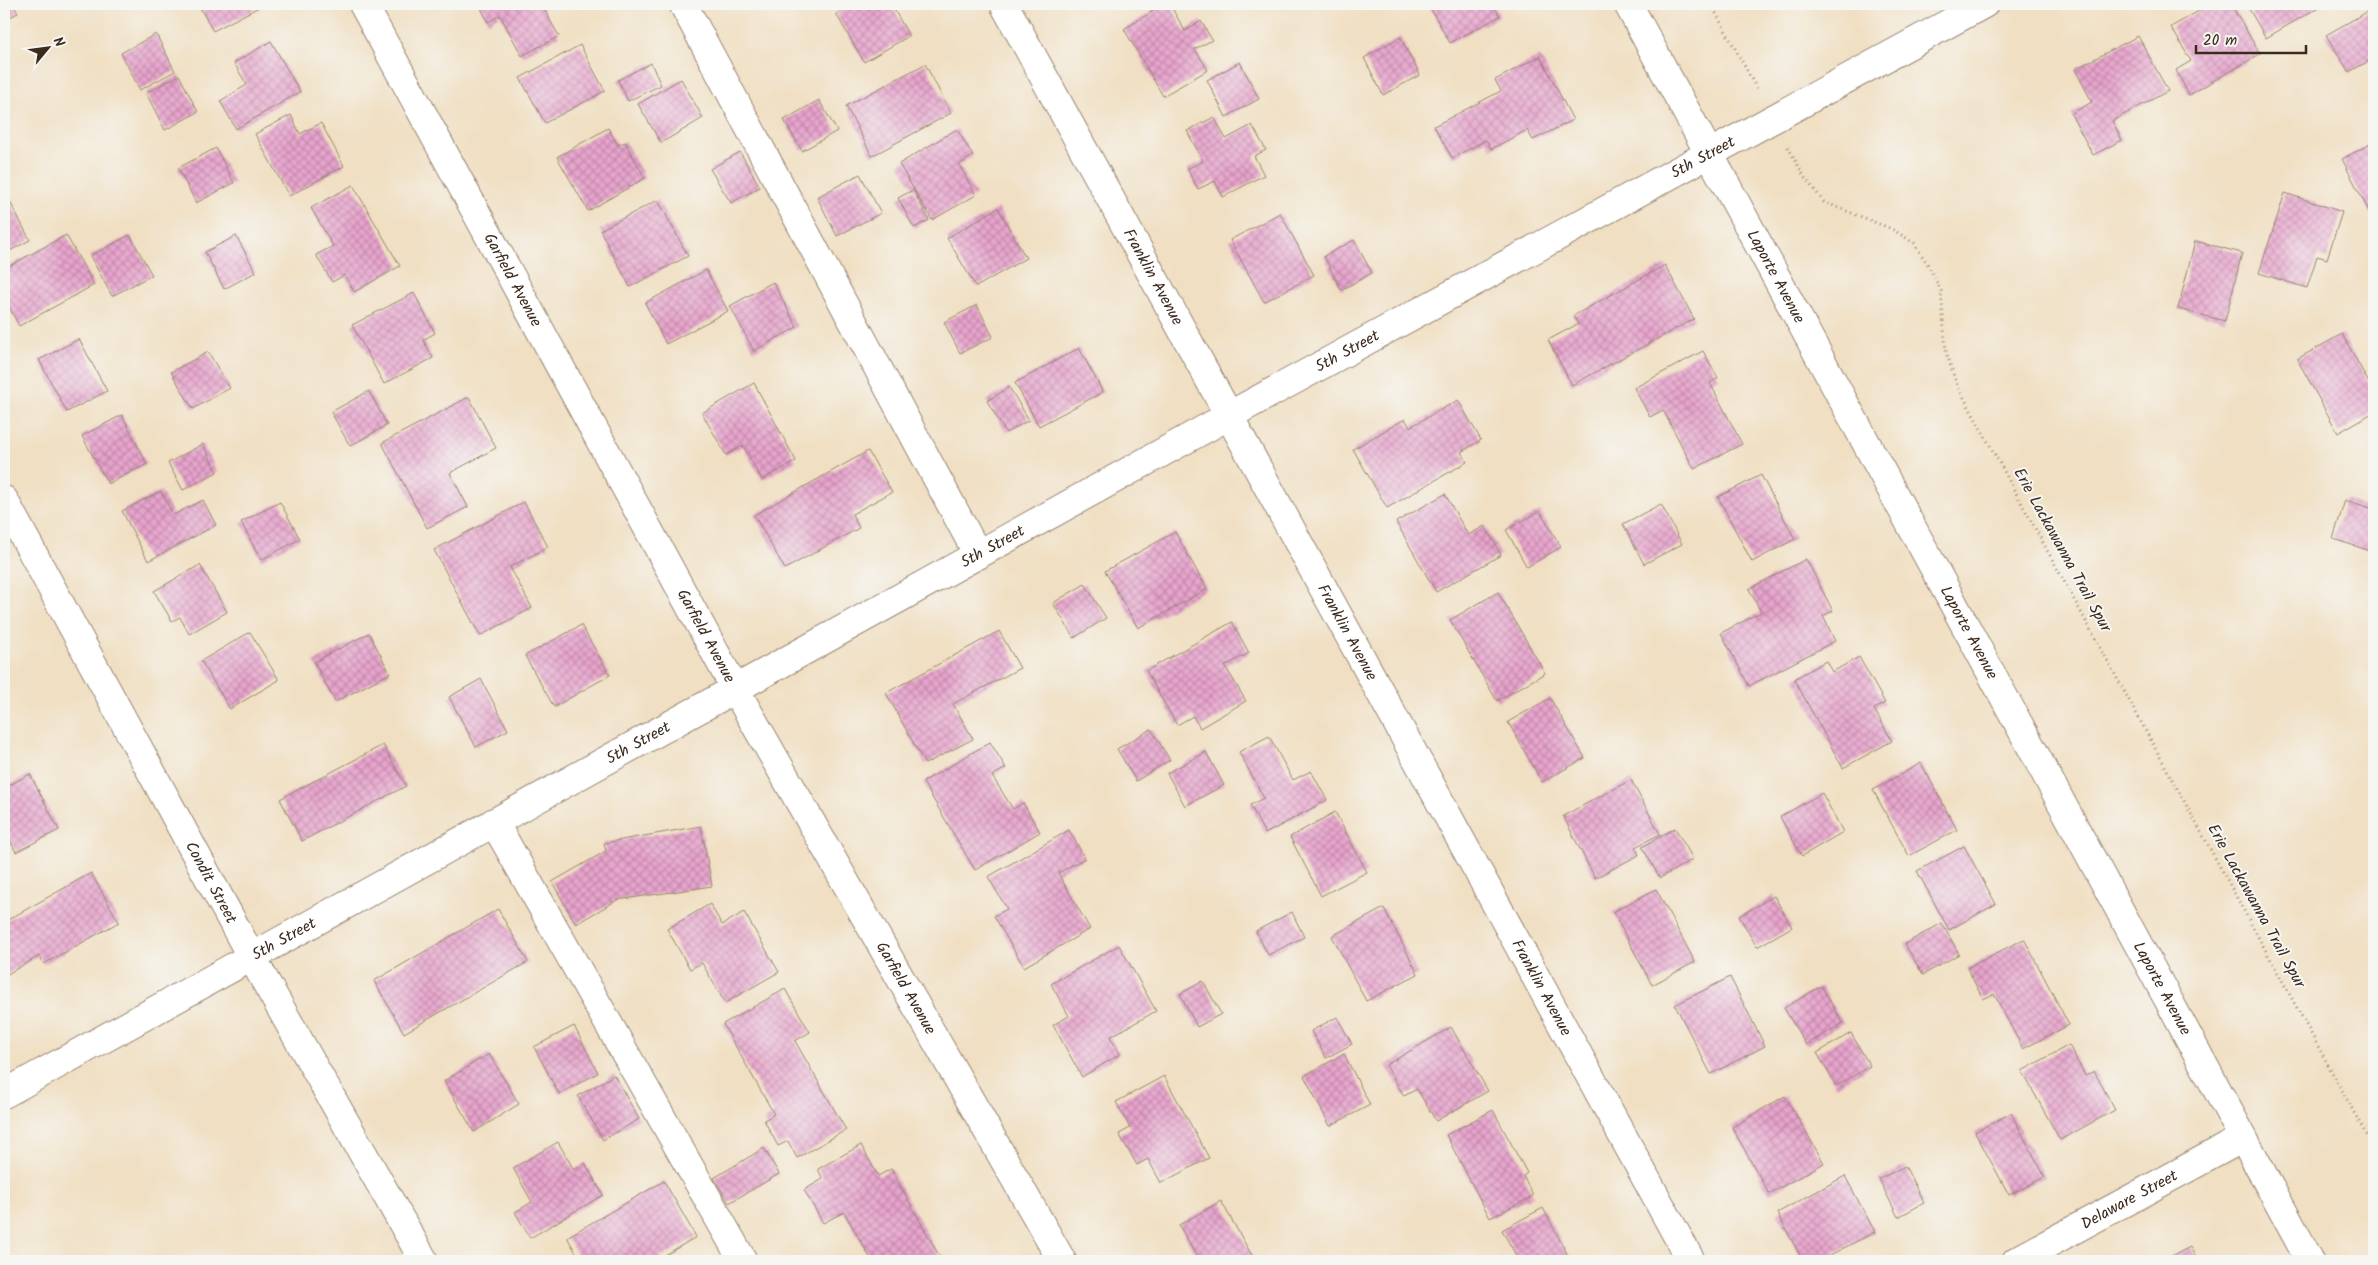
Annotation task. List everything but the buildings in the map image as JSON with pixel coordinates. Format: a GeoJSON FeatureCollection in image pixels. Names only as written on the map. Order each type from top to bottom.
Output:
{"type":"FeatureCollection","features":[{"type":"Feature","properties":{"kind":"street","name":"Garfield Avenue"},"geometry":{"type":"LineString","coordinates":[[363,4],[735,689],[1062,1261]]}},
{"type":"Feature","properties":{"kind":"street"},"geometry":{"type":"LineString","coordinates":[[683,4],[978,555]]}},
{"type":"Feature","properties":{"kind":"street","name":"Franklin Avenue"},"geometry":{"type":"LineString","coordinates":[[1004,4],[1691,1261]]}},
{"type":"Feature","properties":{"kind":"street","name":"Laporte Avenue"},"geometry":{"type":"LineString","coordinates":[[1628,4],[2310,1261]]}},
{"type":"Feature","properties":{"kind":"street","name":"5th Street"},"geometry":{"type":"LineString","coordinates":[[4,1094],[1230,415],[1984,4]]}},
{"type":"Feature","properties":{"kind":"street","name":"Condit Street"},"geometry":{"type":"LineString","coordinates":[[4,500],[251,956],[424,1261]]}},
{"type":"Feature","properties":{"kind":"street"},"geometry":{"type":"LineString","coordinates":[[494,822],[743,1261]]}},
{"type":"Feature","properties":{"kind":"street","name":"Delaware Street"},"geometry":{"type":"LineString","coordinates":[[2016,1261],[2243,1138]]}},
{"type":"Feature","properties":{"kind":"path","name":"Erie Lackawanna Trail Spur"},"geometry":{"type":"LineString","coordinates":[[1711,4],[1805,178],[1824,202],[1892,230],[1914,243],[1928,265],[1941,291],[1946,352],[1957,385],[2374,1148]]}}]}
